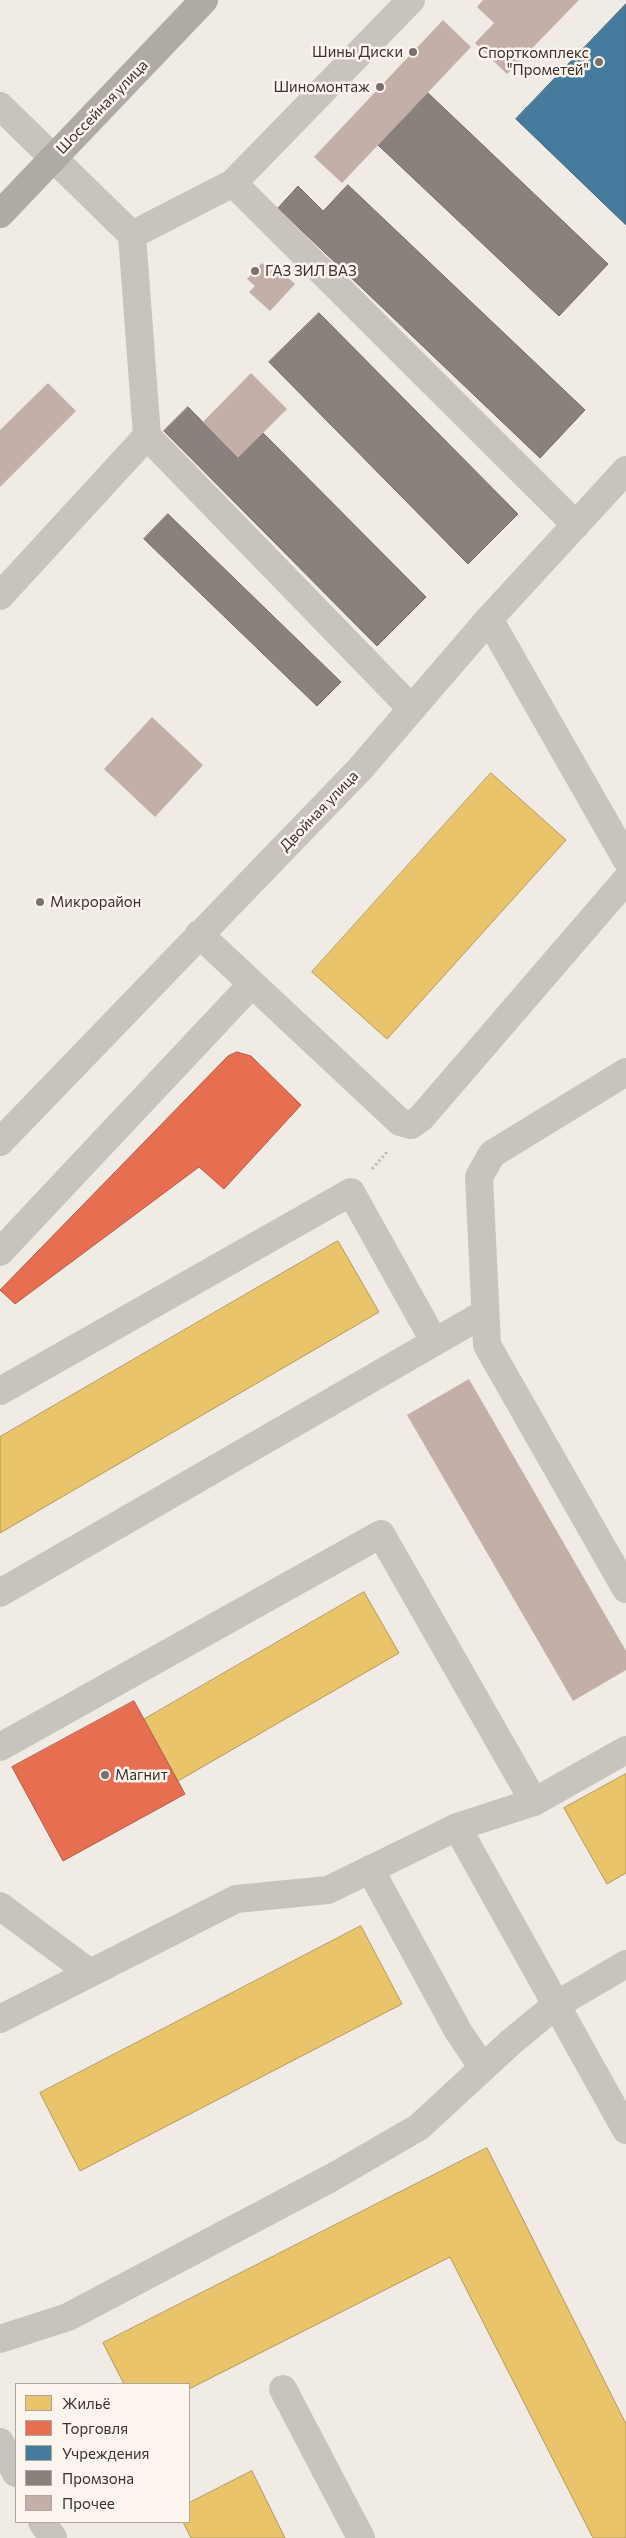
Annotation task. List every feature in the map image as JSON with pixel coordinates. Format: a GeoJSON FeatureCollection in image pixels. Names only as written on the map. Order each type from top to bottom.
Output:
{"type":"FeatureCollection","features":[{"type":"Feature","properties":{"kind":"highway","name":"Шоссейная улица"},"geometry":{"type":"LineString","coordinates":[[0,214],[204,0]]}},
{"type":"Feature","properties":{"kind":"street"},"geometry":{"type":"LineString","coordinates":[[132,235],[232,183],[411,0]]}},
{"type":"Feature","properties":{"kind":"street"},"geometry":{"type":"LineString","coordinates":[[0,106],[52,159],[132,235],[147,436],[411,708]]}},
{"type":"Feature","properties":{"kind":"street"},"geometry":{"type":"LineString","coordinates":[[232,183],[576,525]]}},
{"type":"Feature","properties":{"kind":"street"},"geometry":{"type":"LineString","coordinates":[[0,596],[147,436]]}},
{"type":"Feature","properties":{"kind":"street","name":"Двойная улица"},"geometry":{"type":"LineString","coordinates":[[0,1142],[360,769],[489,619],[626,470]]}},
{"type":"Feature","properties":{"kind":"street"},"geometry":{"type":"LineString","coordinates":[[489,619],[626,858]]}},
{"type":"Feature","properties":{"kind":"street"},"geometry":{"type":"LineString","coordinates":[[200,934],[400,1122],[411,1125],[421,1118],[626,880]]}},
{"type":"Feature","properties":{"kind":"street"},"geometry":{"type":"LineString","coordinates":[[0,1252],[252,984]]}},
{"type":"Feature","properties":{"kind":"street"},"geometry":{"type":"LineString","coordinates":[[626,1072],[492,1154],[479,1178],[488,1345],[626,1589]]}},
{"type":"Feature","properties":{"kind":"street"},"geometry":{"type":"LineString","coordinates":[[0,1391],[351,1192],[434,1342]]}},
{"type":"Feature","properties":{"kind":"street"},"geometry":{"type":"LineString","coordinates":[[0,1593],[486,1313]]}},
{"type":"Feature","properties":{"kind":"street"},"geometry":{"type":"LineString","coordinates":[[0,1747],[381,1534],[534,1802]]}},
{"type":"Feature","properties":{"kind":"street"},"geometry":{"type":"LineString","coordinates":[[0,2019],[236,1899],[328,1890],[456,1827],[534,1802],[626,1750]]}},
{"type":"Feature","properties":{"kind":"street"},"geometry":{"type":"LineString","coordinates":[[456,1827],[626,2130]]}},
{"type":"Feature","properties":{"kind":"street"},"geometry":{"type":"LineString","coordinates":[[370,1869],[458,2031],[483,2068]]}},
{"type":"Feature","properties":{"kind":"street"},"geometry":{"type":"LineString","coordinates":[[0,1906],[90,1973]]}},
{"type":"Feature","properties":{"kind":"street"},"geometry":{"type":"LineString","coordinates":[[0,2339],[68,2317],[331,2178],[419,2127],[556,2005],[626,1964]]}},
{"type":"Feature","properties":{"kind":"street"},"geometry":{"type":"LineString","coordinates":[[283,2388],[361,2538]]}},
{"type":"Feature","properties":{"kind":"street"},"geometry":{"type":"LineString","coordinates":[[0,2442],[15,2471]]}},
{"type":"Feature","properties":{"kind":"street"},"geometry":{"type":"LineString","coordinates":[[43,2523],[53,2538]]}},
{"type":"Feature","properties":{"kind":"path"},"geometry":{"type":"LineString","coordinates":[[351,1192],[411,1125]]}},
{"type":"Feature","properties":{"kind":"building: Жильё"},"geometry":{"type":"Polygon","coordinates":[[[491,773],[566,840],[387,1039],[312,972],[491,773]]]}},
{"type":"Feature","properties":{"kind":"building: Жильё"},"geometry":{"type":"Polygon","coordinates":[[[338,1241],[379,1312],[0,1533],[0,1437],[338,1241]]]}},
{"type":"Feature","properties":{"kind":"building: Жильё"},"geometry":{"type":"Polygon","coordinates":[[[364,1592],[399,1653],[178,1781],[143,1720],[364,1592]]]}},
{"type":"Feature","properties":{"kind":"building: Жильё"},"geometry":{"type":"Polygon","coordinates":[[[626,1774],[626,1873],[607,1884],[564,1808],[626,1774]]]}},
{"type":"Feature","properties":{"kind":"building: Жильё"},"geometry":{"type":"Polygon","coordinates":[[[361,1926],[402,2004],[80,2171],[40,2093],[361,1926]]]}},
{"type":"Feature","properties":{"kind":"building: Жильё"},"geometry":{"type":"Polygon","coordinates":[[[487,2148],[626,2424],[626,2538],[593,2538],[450,2257],[190,2388],[190,2383],[123,2383],[103,2343],[487,2148]]]}},
{"type":"Feature","properties":{"kind":"building: Жильё"},"geometry":{"type":"Polygon","coordinates":[[[252,2471],[285,2538],[191,2538],[184,2523],[190,2523],[190,2502],[252,2471]]]}},
{"type":"Feature","properties":{"kind":"building: Торговля"},"geometry":{"type":"Polygon","coordinates":[[[237,1052],[251,1056],[301,1105],[224,1189],[199,1167],[15,1304],[0,1290],[228,1056],[237,1052]]]}},
{"type":"Feature","properties":{"kind":"building: Торговля"},"geometry":{"type":"Polygon","coordinates":[[[134,1701],[185,1794],[63,1861],[12,1767],[134,1701]]]}},
{"type":"Feature","properties":{"kind":"building: Учреждения","name":"Спорткомплекс \"Прометей\""},"geometry":{"type":"Polygon","coordinates":[[[626,4],[626,225],[516,119],[626,4]]]}},
{"type":"Feature","properties":{"kind":"building: Промзона"},"geometry":{"type":"Polygon","coordinates":[[[428,93],[608,264],[559,316],[378,145],[428,93]]]}},
{"type":"Feature","properties":{"kind":"building: Промзона"},"geometry":{"type":"Polygon","coordinates":[[[348,185],[585,410],[540,458],[278,208],[298,186],[323,211],[348,185]]]}},
{"type":"Feature","properties":{"kind":"building: Промзона"},"geometry":{"type":"Polygon","coordinates":[[[319,313],[518,514],[468,564],[269,362],[319,313]]]}},
{"type":"Feature","properties":{"kind":"building: Промзона"},"geometry":{"type":"Polygon","coordinates":[[[188,407],[238,458],[263,433],[426,597],[377,646],[164,431],[188,407]]]}},
{"type":"Feature","properties":{"kind":"building: Промзона"},"geometry":{"type":"Polygon","coordinates":[[[168,514],[341,682],[317,706],[144,539],[168,514]]]}},
{"type":"Feature","properties":{"kind":"building: Прочее"},"geometry":{"type":"Polygon","coordinates":[[[483,0],[579,0],[507,74],[475,43],[494,23],[477,7],[483,0]]]}},
{"type":"Feature","properties":{"kind":"building: Прочее"},"geometry":{"type":"Polygon","coordinates":[[[443,20],[471,47],[342,183],[314,157],[443,20]]]}},
{"type":"Feature","properties":{"kind":"building: Прочее"},"geometry":{"type":"Polygon","coordinates":[[[262,263],[271,271],[275,266],[295,284],[270,311],[249,292],[255,286],[247,279],[262,263]]]}},
{"type":"Feature","properties":{"kind":"building: Прочее"},"geometry":{"type":"Polygon","coordinates":[[[251,373],[287,409],[238,458],[203,422],[251,373]]]}},
{"type":"Feature","properties":{"kind":"building: Прочее"},"geometry":{"type":"Polygon","coordinates":[[[48,383],[76,411],[0,487],[0,430],[48,383]]]}},
{"type":"Feature","properties":{"kind":"building: Прочее"},"geometry":{"type":"Polygon","coordinates":[[[152,717],[203,765],[155,817],[104,769],[152,717]]]}},
{"type":"Feature","properties":{"kind":"building: Прочее"},"geometry":{"type":"Polygon","coordinates":[[[469,1379],[626,1651],[626,1670],[573,1701],[407,1415],[469,1379]]]}},
{"type":"Feature","properties":{"kind":"place","name":"Шины Диски"},"geometry":{"type":"Point","coordinates":[413,52]}},
{"type":"Feature","properties":{"kind":"place","name":"Спорткомплекс \"Прометей\""},"geometry":{"type":"Point","coordinates":[599,62]}},
{"type":"Feature","properties":{"kind":"place","name":"Шиномонтаж"},"geometry":{"type":"Point","coordinates":[380,87]}},
{"type":"Feature","properties":{"kind":"place","name":"ГАЗ ЗИЛ ВАЗ"},"geometry":{"type":"Point","coordinates":[255,271]}},
{"type":"Feature","properties":{"kind":"place","name":"Микрорайон"},"geometry":{"type":"Point","coordinates":[40,902]}},
{"type":"Feature","properties":{"kind":"place","name":"Магнит"},"geometry":{"type":"Point","coordinates":[105,1775]}}]}
